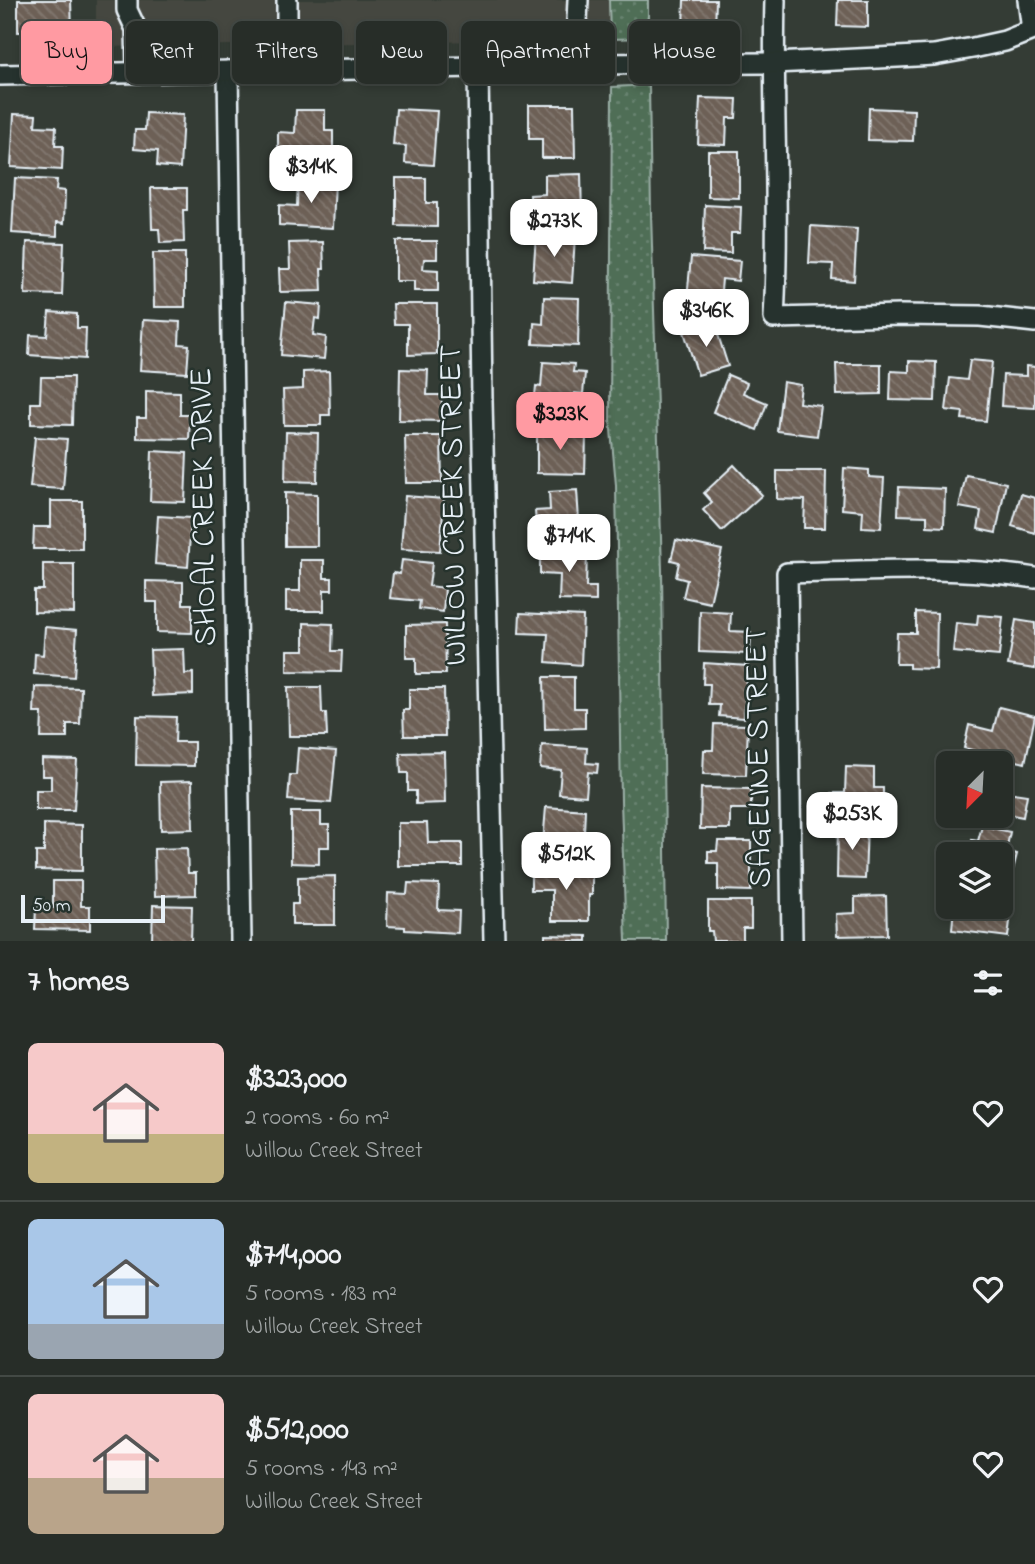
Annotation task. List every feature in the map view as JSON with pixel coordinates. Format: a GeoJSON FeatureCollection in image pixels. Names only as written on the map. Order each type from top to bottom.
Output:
{"type":"FeatureCollection","features":[{"type":"Feature","properties":{"kind":"street"},"geometry":{"type":"LineString","coordinates":[[127,0],[127,10],[132,21]]}},
{"type":"Feature","properties":{"kind":"street"},"geometry":{"type":"LineString","coordinates":[[287,0],[287,21]]}},
{"type":"Feature","properties":{"kind":"street"},"geometry":{"type":"LineString","coordinates":[[577,21],[578,0]]}},
{"type":"Feature","properties":{"kind":"street"},"geometry":{"type":"LineString","coordinates":[[775,0],[777,265],[774,318],[980,316],[1035,322]]}},
{"type":"Feature","properties":{"kind":"street"},"geometry":{"type":"LineString","coordinates":[[615,64],[774,63],[934,55],[1005,41],[1034,29],[1028,0]]}},
{"type":"Feature","properties":{"kind":"street"},"geometry":{"type":"LineString","coordinates":[[342,69],[461,67]]}},
{"type":"Feature","properties":{"kind":"street"},"geometry":{"type":"LineString","coordinates":[[218,71],[232,71]]}},
{"type":"Feature","properties":{"kind":"street","name":"SHOAL CREEK DRIVE"},"geometry":{"type":"LineString","coordinates":[[229,71],[241,941]]}},
{"type":"Feature","properties":{"kind":"street"},"geometry":{"type":"LineString","coordinates":[[0,75],[126,72]]}},
{"type":"Feature","properties":{"kind":"street","name":"WILLOW CREEK STREET"},"geometry":{"type":"LineString","coordinates":[[478,84],[494,941]]}},
{"type":"Feature","properties":{"kind":"street","name":"SAGELINE STREET"},"geometry":{"type":"LineString","coordinates":[[792,941],[787,573],[936,569],[1006,573],[1035,578]]}},
{"type":"Feature","properties":{"kind":"shaded area"},"geometry":{"type":"Polygon","coordinates":[[[96,0],[609,0],[610,21],[461,21],[461,41],[447,42],[447,21],[356,21],[356,43],[342,43],[342,21],[232,21],[232,45],[218,45],[218,21],[126,21],[126,47],[112,47],[112,21],[96,21],[96,0]]]}},
{"type":"Feature","properties":{"kind":"green space"},"geometry":{"type":"Polygon","coordinates":[[[609,0],[648,0],[648,21],[629,21],[629,38],[615,39],[615,21],[610,21],[609,0]]]}},
{"type":"Feature","properties":{"kind":"green space"},"geometry":{"type":"Polygon","coordinates":[[[649,85],[662,570],[666,941],[626,941],[616,485],[610,419],[612,87],[649,85]]]}},
{"type":"Feature","properties":{"kind":"building"},"geometry":{"type":"Polygon","coordinates":[[[18,0],[71,0],[72,21],[21,21],[21,32],[18,32],[18,0]]]}},
{"type":"Feature","properties":{"kind":"building"},"geometry":{"type":"Polygon","coordinates":[[[684,0],[716,0],[715,21],[683,21],[684,0]]]}},
{"type":"Feature","properties":{"kind":"building"},"geometry":{"type":"Polygon","coordinates":[[[838,0],[868,0],[868,27],[837,26],[838,0]]]}},
{"type":"Feature","properties":{"kind":"building"},"geometry":{"type":"Polygon","coordinates":[[[700,98],[737,99],[736,118],[727,118],[726,145],[698,144],[700,98]]]}},
{"type":"Feature","properties":{"kind":"building"},"geometry":{"type":"Polygon","coordinates":[[[529,105],[574,105],[575,158],[542,158],[542,139],[529,139],[529,105]]]}},
{"type":"Feature","properties":{"kind":"building"},"geometry":{"type":"Polygon","coordinates":[[[869,108],[914,110],[913,141],[868,140],[869,108]]]}},
{"type":"Feature","properties":{"kind":"building"},"geometry":{"type":"Polygon","coordinates":[[[396,109],[437,111],[433,165],[405,163],[406,146],[393,145],[396,109]]]}},
{"type":"Feature","properties":{"kind":"building"},"geometry":{"type":"Polygon","coordinates":[[[296,110],[325,110],[325,131],[333,131],[333,155],[278,154],[278,132],[295,133],[296,110]]]}},
{"type":"Feature","properties":{"kind":"building"},"geometry":{"type":"Polygon","coordinates":[[[146,113],[183,115],[180,168],[157,166],[158,151],[134,149],[135,130],[145,130],[146,113]]]}},
{"type":"Feature","properties":{"kind":"building"},"geometry":{"type":"Polygon","coordinates":[[[14,114],[36,115],[35,126],[56,127],[55,146],[63,146],[62,170],[11,167],[14,114]]]}},
{"type":"Feature","properties":{"kind":"building"},"geometry":{"type":"Polygon","coordinates":[[[708,151],[739,151],[739,198],[708,197],[708,151]]]}},
{"type":"Feature","properties":{"kind":"building"},"geometry":{"type":"Polygon","coordinates":[[[581,174],[582,217],[531,217],[530,195],[545,194],[545,175],[581,174]]]}},
{"type":"Feature","properties":{"kind":"building"},"geometry":{"type":"Polygon","coordinates":[[[15,178],[57,180],[56,190],[65,191],[64,223],[57,222],[57,236],[12,233],[15,178]]]}},
{"type":"Feature","properties":{"kind":"building"},"geometry":{"type":"Polygon","coordinates":[[[298,178],[335,180],[333,228],[279,225],[279,205],[297,206],[298,178]]]}},
{"type":"Feature","properties":{"kind":"building"},"geometry":{"type":"Polygon","coordinates":[[[396,178],[426,178],[426,203],[437,203],[437,227],[396,226],[396,178]]]}},
{"type":"Feature","properties":{"kind":"building"},"geometry":{"type":"Polygon","coordinates":[[[151,188],[187,188],[187,210],[183,210],[184,242],[160,243],[159,229],[152,229],[151,188]]]}},
{"type":"Feature","properties":{"kind":"building"},"geometry":{"type":"Polygon","coordinates":[[[705,205],[741,207],[740,233],[731,233],[731,253],[703,252],[705,205]]]}},
{"type":"Feature","properties":{"kind":"building"},"geometry":{"type":"Polygon","coordinates":[[[811,226],[857,229],[854,281],[832,279],[833,264],[809,263],[811,226]]]}},
{"type":"Feature","properties":{"kind":"building"},"geometry":{"type":"Polygon","coordinates":[[[536,234],[575,237],[572,283],[533,280],[536,234]]]}},
{"type":"Feature","properties":{"kind":"building"},"geometry":{"type":"Polygon","coordinates":[[[396,241],[437,241],[437,259],[424,259],[423,269],[438,270],[438,291],[414,291],[414,281],[396,281],[396,241]]]}},
{"type":"Feature","properties":{"kind":"building"},"geometry":{"type":"Polygon","coordinates":[[[27,242],[64,243],[62,295],[25,294],[27,242]]]}},
{"type":"Feature","properties":{"kind":"building"},"geometry":{"type":"Polygon","coordinates":[[[323,242],[322,291],[280,292],[279,269],[290,269],[289,243],[323,242]]]}},
{"type":"Feature","properties":{"kind":"building"},"geometry":{"type":"Polygon","coordinates":[[[153,253],[185,253],[185,307],[154,307],[153,253]]]}},
{"type":"Feature","properties":{"kind":"building"},"geometry":{"type":"Polygon","coordinates":[[[691,257],[740,261],[738,281],[722,279],[720,302],[687,299],[691,257]]]}},
{"type":"Feature","properties":{"kind":"building"},"geometry":{"type":"Polygon","coordinates":[[[544,297],[579,298],[578,346],[533,344],[534,323],[543,324],[544,297]]]}},
{"type":"Feature","properties":{"kind":"building"},"geometry":{"type":"Polygon","coordinates":[[[286,302],[321,305],[320,319],[315,318],[313,335],[326,337],[324,359],[281,355],[286,302]]]}},
{"type":"Feature","properties":{"kind":"building"},"geometry":{"type":"Polygon","coordinates":[[[393,304],[437,304],[437,354],[408,355],[408,324],[394,324],[393,304]]]}},
{"type":"Feature","properties":{"kind":"building"},"geometry":{"type":"Polygon","coordinates":[[[49,312],[77,314],[77,328],[86,328],[85,359],[29,355],[30,335],[47,336],[49,312]]]}},
{"type":"Feature","properties":{"kind":"building"},"geometry":{"type":"Polygon","coordinates":[[[143,320],[180,322],[179,344],[189,345],[187,373],[140,370],[143,320]]]}},
{"type":"Feature","properties":{"kind":"building"},"geometry":{"type":"Polygon","coordinates":[[[714,322],[728,366],[698,375],[684,332],[714,322]]]}},
{"type":"Feature","properties":{"kind":"building"},"geometry":{"type":"Polygon","coordinates":[[[970,360],[992,362],[986,421],[962,419],[963,412],[946,410],[950,378],[967,380],[970,360]]]}},
{"type":"Feature","properties":{"kind":"building"},"geometry":{"type":"Polygon","coordinates":[[[909,361],[936,362],[935,401],[890,400],[891,371],[909,372],[909,361]]]}},
{"type":"Feature","properties":{"kind":"building"},"geometry":{"type":"Polygon","coordinates":[[[543,362],[574,364],[573,372],[585,373],[583,394],[575,393],[574,409],[534,405],[536,386],[541,387],[543,362]]]}},
{"type":"Feature","properties":{"kind":"building"},"geometry":{"type":"Polygon","coordinates":[[[836,364],[881,364],[881,394],[837,395],[836,364]]]}},
{"type":"Feature","properties":{"kind":"building"},"geometry":{"type":"Polygon","coordinates":[[[1026,366],[1035,367],[1035,408],[1001,406],[1003,375],[1026,376],[1026,366]]]}},
{"type":"Feature","properties":{"kind":"building"},"geometry":{"type":"Polygon","coordinates":[[[400,369],[428,370],[427,395],[442,395],[441,421],[399,420],[400,369]]]}},
{"type":"Feature","properties":{"kind":"building"},"geometry":{"type":"Polygon","coordinates":[[[329,371],[330,415],[321,415],[321,425],[284,425],[283,390],[303,389],[303,372],[329,371]]]}},
{"type":"Feature","properties":{"kind":"building"},"geometry":{"type":"Polygon","coordinates":[[[728,375],[747,383],[743,393],[767,403],[757,430],[713,412],[728,375]]]}},
{"type":"Feature","properties":{"kind":"building"},"geometry":{"type":"Polygon","coordinates":[[[41,377],[73,377],[72,425],[31,424],[31,403],[40,403],[41,377]]]}},
{"type":"Feature","properties":{"kind":"building"},"geometry":{"type":"Polygon","coordinates":[[[783,382],[801,385],[799,403],[821,406],[817,436],[777,431],[783,382]]]}},
{"type":"Feature","properties":{"kind":"building"},"geometry":{"type":"Polygon","coordinates":[[[146,391],[180,392],[180,415],[190,415],[189,439],[137,438],[137,418],[146,418],[146,391]]]}},
{"type":"Feature","properties":{"kind":"building"},"geometry":{"type":"Polygon","coordinates":[[[537,427],[569,428],[569,436],[586,436],[585,474],[537,473],[537,427]]]}},
{"type":"Feature","properties":{"kind":"building"},"geometry":{"type":"Polygon","coordinates":[[[286,432],[318,433],[317,482],[285,481],[286,432]]]}},
{"type":"Feature","properties":{"kind":"building"},"geometry":{"type":"Polygon","coordinates":[[[405,436],[441,436],[442,483],[406,483],[405,436]]]}},
{"type":"Feature","properties":{"kind":"building"},"geometry":{"type":"Polygon","coordinates":[[[35,437],[67,439],[63,489],[30,487],[35,437]]]}},
{"type":"Feature","properties":{"kind":"building"},"geometry":{"type":"Polygon","coordinates":[[[152,451],[187,453],[185,502],[150,501],[152,451]]]}},
{"type":"Feature","properties":{"kind":"building"},"geometry":{"type":"Polygon","coordinates":[[[734,465],[762,495],[722,531],[703,510],[712,502],[704,493],[734,465]]]}},
{"type":"Feature","properties":{"kind":"building"},"geometry":{"type":"Polygon","coordinates":[[[844,468],[869,470],[869,477],[884,478],[881,528],[862,527],[863,511],[842,509],[844,468]]]}},
{"type":"Feature","properties":{"kind":"building"},"geometry":{"type":"Polygon","coordinates":[[[777,471],[826,471],[825,528],[804,528],[805,500],[777,499],[777,471]]]}},
{"type":"Feature","properties":{"kind":"building"},"geometry":{"type":"Polygon","coordinates":[[[966,475],[1006,483],[996,533],[978,529],[981,511],[959,507],[966,475]]]}},
{"type":"Feature","properties":{"kind":"building"},"geometry":{"type":"Polygon","coordinates":[[[899,487],[945,489],[944,527],[927,526],[927,516],[898,515],[899,487]]]}},
{"type":"Feature","properties":{"kind":"building"},"geometry":{"type":"Polygon","coordinates":[[[577,490],[580,536],[537,539],[535,511],[550,510],[549,492],[577,490]]]}},
{"type":"Feature","properties":{"kind":"building"},"geometry":{"type":"Polygon","coordinates":[[[285,493],[317,494],[317,546],[285,546],[285,493]]]}},
{"type":"Feature","properties":{"kind":"building"},"geometry":{"type":"Polygon","coordinates":[[[1021,494],[1035,498],[1035,533],[1012,526],[1021,494]]]}},
{"type":"Feature","properties":{"kind":"building"},"geometry":{"type":"Polygon","coordinates":[[[405,496],[444,499],[440,551],[401,549],[405,496]]]}},
{"type":"Feature","properties":{"kind":"building"},"geometry":{"type":"Polygon","coordinates":[[[51,501],[82,501],[82,549],[33,549],[34,527],[51,527],[51,501]]]}},
{"type":"Feature","properties":{"kind":"building"},"geometry":{"type":"Polygon","coordinates":[[[158,516],[191,518],[188,567],[155,564],[158,516]]]}},
{"type":"Feature","properties":{"kind":"building"},"geometry":{"type":"Polygon","coordinates":[[[676,540],[722,550],[710,603],[683,597],[687,580],[676,577],[679,562],[671,560],[676,540]]]}},
{"type":"Feature","properties":{"kind":"building"},"geometry":{"type":"Polygon","coordinates":[[[540,551],[587,553],[586,587],[596,587],[596,601],[559,600],[560,575],[540,574],[540,551]]]}},
{"type":"Feature","properties":{"kind":"building"},"geometry":{"type":"Polygon","coordinates":[[[300,560],[324,560],[324,578],[332,578],[332,590],[324,590],[324,611],[286,611],[286,591],[300,591],[300,560]]]}},
{"type":"Feature","properties":{"kind":"building"},"geometry":{"type":"Polygon","coordinates":[[[402,560],[432,563],[429,586],[445,588],[443,612],[419,609],[420,601],[390,598],[393,573],[400,574],[402,560]]]}},
{"type":"Feature","properties":{"kind":"building"},"geometry":{"type":"Polygon","coordinates":[[[43,564],[74,564],[74,613],[34,612],[34,590],[43,590],[43,564]]]}},
{"type":"Feature","properties":{"kind":"building"},"geometry":{"type":"Polygon","coordinates":[[[146,581],[183,582],[183,604],[192,604],[192,633],[157,632],[157,602],[146,602],[146,581]]]}},
{"type":"Feature","properties":{"kind":"building"},"geometry":{"type":"Polygon","coordinates":[[[700,611],[731,613],[730,631],[751,632],[750,654],[699,652],[700,611]]]}},
{"type":"Feature","properties":{"kind":"building"},"geometry":{"type":"Polygon","coordinates":[[[916,612],[937,613],[936,669],[909,668],[909,664],[896,664],[897,633],[916,633],[916,612]]]}},
{"type":"Feature","properties":{"kind":"building"},"geometry":{"type":"Polygon","coordinates":[[[520,613],[583,616],[581,665],[546,662],[548,634],[519,633],[520,613]]]}},
{"type":"Feature","properties":{"kind":"building"},"geometry":{"type":"Polygon","coordinates":[[[978,615],[1003,617],[999,656],[953,652],[956,623],[977,625],[978,615]]]}},
{"type":"Feature","properties":{"kind":"building"},"geometry":{"type":"Polygon","coordinates":[[[1016,620],[1035,623],[1035,669],[1008,665],[1016,620]]]}},
{"type":"Feature","properties":{"kind":"building"},"geometry":{"type":"Polygon","coordinates":[[[304,623],[333,624],[332,651],[342,651],[341,672],[287,671],[287,650],[304,650],[304,623]]]}},
{"type":"Feature","properties":{"kind":"building"},"geometry":{"type":"Polygon","coordinates":[[[445,624],[446,674],[416,674],[416,658],[406,658],[406,625],[445,624]]]}},
{"type":"Feature","properties":{"kind":"building"},"geometry":{"type":"Polygon","coordinates":[[[45,627],[77,630],[74,677],[34,674],[35,654],[43,655],[45,627]]]}},
{"type":"Feature","properties":{"kind":"building"},"geometry":{"type":"Polygon","coordinates":[[[184,649],[185,674],[193,673],[193,694],[152,696],[150,650],[184,649]]]}},
{"type":"Feature","properties":{"kind":"building"},"geometry":{"type":"Polygon","coordinates":[[[704,663],[748,666],[744,718],[719,716],[720,705],[709,705],[710,684],[703,684],[704,663]]]}},
{"type":"Feature","properties":{"kind":"building"},"geometry":{"type":"Polygon","coordinates":[[[544,677],[574,677],[574,708],[585,708],[585,728],[545,729],[544,677]]]}},
{"type":"Feature","properties":{"kind":"building"},"geometry":{"type":"Polygon","coordinates":[[[35,687],[81,688],[80,724],[67,724],[67,738],[41,738],[42,713],[34,713],[35,687]]]}},
{"type":"Feature","properties":{"kind":"building"},"geometry":{"type":"Polygon","coordinates":[[[288,687],[321,687],[322,713],[326,713],[327,736],[289,736],[288,687]]]}},
{"type":"Feature","properties":{"kind":"building"},"geometry":{"type":"Polygon","coordinates":[[[409,689],[444,689],[445,736],[404,736],[403,710],[409,710],[409,689]]]}},
{"type":"Feature","properties":{"kind":"building"},"geometry":{"type":"Polygon","coordinates":[[[999,707],[1035,716],[1025,763],[1013,760],[1013,751],[976,751],[964,748],[969,725],[993,731],[999,707]]]}},
{"type":"Feature","properties":{"kind":"building"},"geometry":{"type":"Polygon","coordinates":[[[137,716],[176,717],[175,742],[194,742],[194,766],[136,765],[137,716]]]}},
{"type":"Feature","properties":{"kind":"building"},"geometry":{"type":"Polygon","coordinates":[[[714,724],[748,725],[746,775],[703,774],[704,750],[713,750],[714,724]]]}},
{"type":"Feature","properties":{"kind":"building"},"geometry":{"type":"Polygon","coordinates":[[[542,745],[587,748],[586,763],[598,764],[597,773],[588,772],[586,796],[559,794],[561,770],[540,768],[542,745]]]}},
{"type":"Feature","properties":{"kind":"building"},"geometry":{"type":"Polygon","coordinates":[[[298,748],[336,751],[331,803],[288,800],[290,775],[296,775],[298,748]]]}},
{"type":"Feature","properties":{"kind":"building"},"geometry":{"type":"Polygon","coordinates":[[[444,752],[445,803],[416,804],[416,791],[408,791],[408,773],[401,773],[400,753],[444,752]]]}},
{"type":"Feature","properties":{"kind":"building"},"geometry":{"type":"Polygon","coordinates":[[[42,759],[77,760],[74,810],[36,810],[36,790],[51,790],[51,776],[42,776],[42,759]]]}},
{"type":"Feature","properties":{"kind":"building"},"geometry":{"type":"Polygon","coordinates":[[[846,767],[874,768],[874,788],[883,788],[883,814],[832,813],[832,793],[845,793],[846,767]]]}},
{"type":"Feature","properties":{"kind":"building"},"geometry":{"type":"Polygon","coordinates":[[[192,781],[193,829],[161,830],[160,782],[192,781]]]}},
{"type":"Feature","properties":{"kind":"building"},"geometry":{"type":"Polygon","coordinates":[[[701,788],[751,789],[751,809],[730,809],[730,829],[700,829],[701,788]]]}},
{"type":"Feature","properties":{"kind":"building"},"geometry":{"type":"Polygon","coordinates":[[[1013,793],[1027,795],[1023,817],[1013,815],[1013,793]]]}},
{"type":"Feature","properties":{"kind":"building"},"geometry":{"type":"Polygon","coordinates":[[[546,807],[585,810],[584,833],[578,833],[576,858],[542,855],[546,807]]]}},
{"type":"Feature","properties":{"kind":"building"},"geometry":{"type":"Polygon","coordinates":[[[291,812],[321,812],[321,825],[329,825],[329,847],[319,847],[319,864],[291,863],[291,812]]]}},
{"type":"Feature","properties":{"kind":"building"},"geometry":{"type":"Polygon","coordinates":[[[398,823],[427,823],[428,843],[462,843],[462,866],[398,866],[398,823]]]}},
{"type":"Feature","properties":{"kind":"building"},"geometry":{"type":"Polygon","coordinates":[[[44,824],[82,825],[82,871],[36,870],[36,852],[44,852],[44,824]]]}},
{"type":"Feature","properties":{"kind":"building"},"geometry":{"type":"Polygon","coordinates":[[[838,825],[867,826],[865,879],[837,878],[838,825]]]}},
{"type":"Feature","properties":{"kind":"building"},"geometry":{"type":"Polygon","coordinates":[[[981,828],[1010,832],[1008,842],[972,842],[978,841],[981,828]]]}},
{"type":"Feature","properties":{"kind":"building"},"geometry":{"type":"Polygon","coordinates":[[[718,841],[751,841],[751,891],[718,890],[718,863],[708,863],[708,851],[717,851],[718,841]]]}},
{"type":"Feature","properties":{"kind":"building"},"geometry":{"type":"Polygon","coordinates":[[[187,848],[188,873],[196,873],[196,895],[155,896],[154,849],[187,848]]]}},
{"type":"Feature","properties":{"kind":"building"},"geometry":{"type":"Polygon","coordinates":[[[1013,853],[1017,854],[1013,870],[1013,853]]]}},
{"type":"Feature","properties":{"kind":"building"},"geometry":{"type":"Polygon","coordinates":[[[531,870],[592,870],[589,921],[552,921],[552,890],[531,890],[531,870]]]}},
{"type":"Feature","properties":{"kind":"building"},"geometry":{"type":"Polygon","coordinates":[[[335,876],[335,925],[292,925],[292,904],[298,904],[298,877],[335,876]]]}},
{"type":"Feature","properties":{"kind":"building"},"geometry":{"type":"Polygon","coordinates":[[[53,881],[81,881],[81,906],[90,906],[90,930],[35,929],[36,907],[53,908],[53,881]]]}},
{"type":"Feature","properties":{"kind":"building"},"geometry":{"type":"Polygon","coordinates":[[[408,883],[439,884],[438,910],[459,911],[458,933],[405,930],[405,927],[387,926],[388,893],[407,894],[408,883]]]}},
{"type":"Feature","properties":{"kind":"building"},"geometry":{"type":"Polygon","coordinates":[[[886,896],[887,935],[837,936],[836,914],[855,913],[855,897],[886,896]]]}},
{"type":"Feature","properties":{"kind":"building"},"geometry":{"type":"Polygon","coordinates":[[[708,901],[751,901],[751,928],[743,928],[743,941],[713,941],[712,931],[708,931],[708,901]]]}},
{"type":"Feature","properties":{"kind":"building"},"geometry":{"type":"Polygon","coordinates":[[[153,905],[192,906],[191,941],[152,941],[153,905]]]}},
{"type":"Feature","properties":{"kind":"building"},"geometry":{"type":"Polygon","coordinates":[[[953,919],[1010,919],[1008,937],[952,930],[953,919]]]}},
{"type":"Feature","properties":{"kind":"building"},"geometry":{"type":"Polygon","coordinates":[[[545,935],[587,936],[587,941],[545,941],[545,935]]]}}]}
